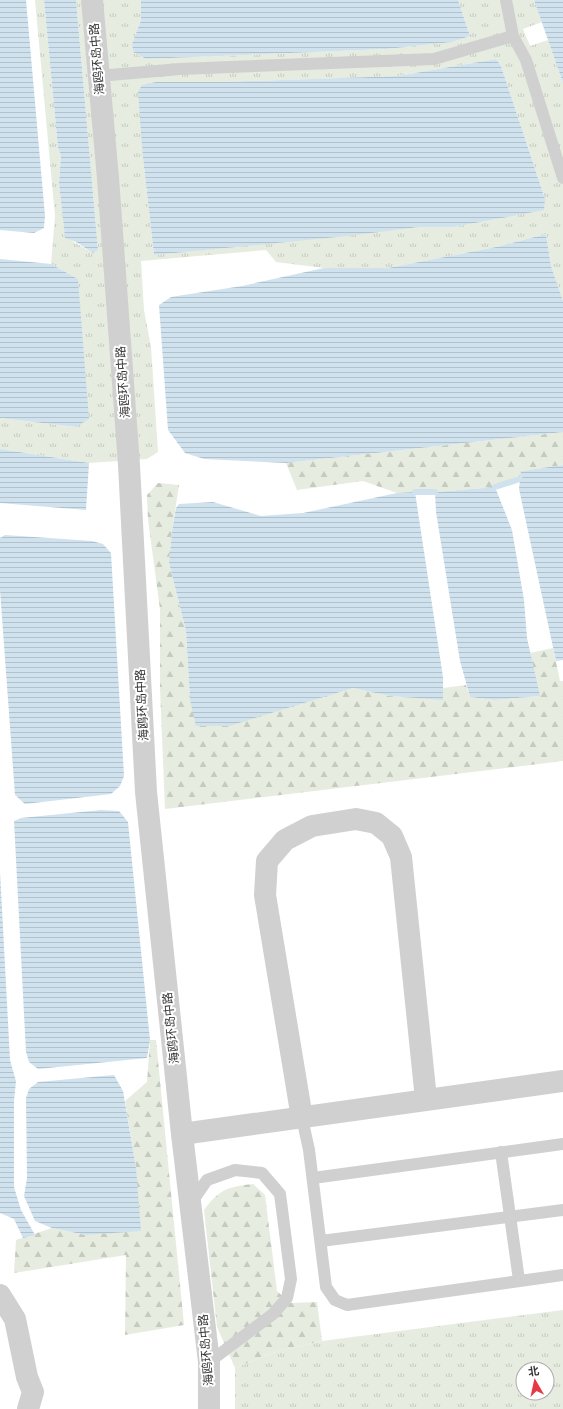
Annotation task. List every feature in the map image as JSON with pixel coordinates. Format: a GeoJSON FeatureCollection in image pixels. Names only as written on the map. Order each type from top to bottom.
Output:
{"type":"FeatureCollection","features":[{"type":"Feature","properties":{"kind":"street","name":"海鸥环岛中路"},"geometry":{"type":"LineString","coordinates":[[92,0],[108,178],[129,465],[146,792],[182,1134],[209,1362],[209,1409]]}},
{"type":"Feature","properties":{"kind":"street"},"geometry":{"type":"LineString","coordinates":[[302,1118],[265,895],[267,861],[285,840],[312,826],[356,819],[376,823],[392,836],[402,856],[426,1099]]}},
{"type":"Feature","properties":{"kind":"street"},"geometry":{"type":"LineString","coordinates":[[182,1134],[563,1081]]}},
{"type":"Feature","properties":{"kind":"street"},"geometry":{"type":"LineString","coordinates":[[0,1294],[15,1319],[27,1377],[33,1392],[28,1409]]}},
{"type":"Feature","properties":{"kind":"lane"},"geometry":{"type":"LineString","coordinates":[[506,0],[513,36],[526,60],[563,178]]}},
{"type":"Feature","properties":{"kind":"lane"},"geometry":{"type":"LineString","coordinates":[[98,76],[180,69],[434,59],[513,36]]}},
{"type":"Feature","properties":{"kind":"lane"},"geometry":{"type":"LineString","coordinates":[[302,1118],[313,1178],[326,1287],[335,1300],[347,1305],[563,1275]]}},
{"type":"Feature","properties":{"kind":"lane"},"geometry":{"type":"LineString","coordinates":[[313,1178],[563,1144]]}},
{"type":"Feature","properties":{"kind":"lane"},"geometry":{"type":"LineString","coordinates":[[501,1152],[519,1280]]}},
{"type":"Feature","properties":{"kind":"lane"},"geometry":{"type":"LineString","coordinates":[[190,1205],[207,1180],[235,1170],[262,1173],[280,1194],[291,1279],[287,1298],[273,1314],[209,1362]]}},
{"type":"Feature","properties":{"kind":"lane"},"geometry":{"type":"LineString","coordinates":[[321,1241],[563,1210]]}},
{"type":"Feature","properties":{"kind":"green space"},"geometry":{"type":"Polygon","coordinates":[[[35,0],[44,0],[58,148],[61,155],[59,183],[65,237],[93,253],[98,250],[76,0],[141,0],[141,20],[132,44],[133,52],[146,59],[387,49],[452,42],[470,36],[458,0],[534,0],[542,22],[523,29],[530,46],[548,40],[563,83],[563,301],[551,266],[546,234],[496,247],[388,268],[324,268],[276,262],[266,250],[141,261],[144,310],[151,347],[158,452],[147,459],[89,463],[0,449],[0,418],[76,427],[78,279],[51,264],[55,216],[35,0]],[[496,59],[398,76],[222,82],[156,82],[143,158],[154,255],[419,227],[454,227],[502,218],[545,199],[501,66],[496,59]]]}},
{"type":"Feature","properties":{"kind":"green space"},"geometry":{"type":"Polygon","coordinates":[[[563,432],[563,465],[521,471],[520,479],[495,487],[435,492],[397,493],[363,481],[297,490],[286,463],[563,432]]]}},
{"type":"Feature","properties":{"kind":"green space"},"geometry":{"type":"Polygon","coordinates":[[[158,483],[179,485],[169,563],[186,631],[190,700],[333,693],[353,688],[389,696],[443,699],[443,688],[466,685],[470,697],[495,700],[539,696],[530,653],[553,648],[560,681],[563,681],[563,761],[165,809],[160,688],[160,609],[148,520],[147,495],[158,483]]]}},
{"type":"Feature","properties":{"kind":"green space"},"geometry":{"type":"Polygon","coordinates":[[[150,1040],[156,1040],[184,1325],[125,1335],[126,1255],[14,1273],[16,1240],[52,1228],[86,1235],[136,1168],[125,1101],[147,1082],[150,1040]]]}},
{"type":"Feature","properties":{"kind":"green space"},"geometry":{"type":"Polygon","coordinates":[[[253,1184],[265,1195],[277,1291],[290,1303],[317,1302],[322,1341],[278,1351],[235,1368],[217,1327],[204,1210],[220,1193],[225,1190],[237,1186],[253,1184]]]}},
{"type":"Feature","properties":{"kind":"green space"},"geometry":{"type":"Polygon","coordinates":[[[563,1310],[563,1409],[235,1409],[235,1368],[278,1351],[322,1341],[563,1310]]]}},
{"type":"Feature","properties":{"kind":"water"},"geometry":{"type":"Polygon","coordinates":[[[0,0],[26,0],[45,216],[44,228],[34,233],[0,230],[0,0]]]}},
{"type":"Feature","properties":{"kind":"water"},"geometry":{"type":"Polygon","coordinates":[[[44,0],[76,0],[98,250],[93,253],[76,242],[65,238],[59,183],[61,155],[58,148],[44,0]]]}},
{"type":"Feature","properties":{"kind":"water"},"geometry":{"type":"Polygon","coordinates":[[[141,0],[458,0],[470,36],[452,42],[387,49],[146,59],[133,52],[132,44],[141,20],[141,0]]]}},
{"type":"Feature","properties":{"kind":"water"},"geometry":{"type":"Polygon","coordinates":[[[534,0],[563,0],[563,83],[534,0]]]}},
{"type":"Feature","properties":{"kind":"water"},"geometry":{"type":"Polygon","coordinates":[[[496,59],[501,66],[545,199],[544,210],[454,227],[419,227],[347,236],[154,255],[143,158],[138,92],[142,85],[156,82],[222,82],[398,76],[496,59]]]}},
{"type":"Feature","properties":{"kind":"water"},"geometry":{"type":"Polygon","coordinates":[[[546,234],[551,266],[563,301],[563,432],[286,463],[204,459],[185,453],[168,430],[159,305],[171,297],[242,286],[324,268],[388,268],[496,247],[546,234]]]}},
{"type":"Feature","properties":{"kind":"water"},"geometry":{"type":"Polygon","coordinates":[[[0,259],[51,264],[78,279],[89,419],[76,427],[0,418],[0,259]]]}},
{"type":"Feature","properties":{"kind":"water"},"geometry":{"type":"Polygon","coordinates":[[[0,449],[89,463],[86,510],[0,503],[0,449]]]}},
{"type":"Feature","properties":{"kind":"water"},"geometry":{"type":"Polygon","coordinates":[[[563,465],[563,660],[556,661],[519,489],[521,471],[563,465]]]}},
{"type":"Feature","properties":{"kind":"water"},"geometry":{"type":"Polygon","coordinates":[[[495,487],[512,530],[524,600],[527,638],[540,696],[495,700],[470,697],[460,661],[436,512],[435,492],[495,487]]]}},
{"type":"Feature","properties":{"kind":"water"},"geometry":{"type":"Polygon","coordinates":[[[415,492],[443,677],[443,700],[389,696],[353,688],[229,726],[196,726],[190,700],[186,631],[169,563],[172,531],[176,508],[179,504],[213,502],[261,516],[303,513],[397,493],[415,492]]]}},
{"type":"Feature","properties":{"kind":"water"},"geometry":{"type":"Polygon","coordinates":[[[5,535],[92,541],[103,544],[111,553],[124,776],[120,786],[111,794],[25,804],[15,795],[0,590],[0,538],[5,535]]]}},
{"type":"Feature","properties":{"kind":"water"},"geometry":{"type":"Polygon","coordinates":[[[101,810],[119,811],[128,822],[150,1040],[147,1058],[38,1069],[29,1062],[26,1052],[14,821],[21,818],[101,810]]]}},
{"type":"Feature","properties":{"kind":"water"},"geometry":{"type":"Polygon","coordinates":[[[0,871],[10,1060],[16,1081],[14,1101],[14,1187],[21,1210],[35,1235],[23,1238],[14,1219],[0,1213],[0,871]]]}},
{"type":"Feature","properties":{"kind":"water"},"geometry":{"type":"Polygon","coordinates":[[[114,1075],[123,1091],[136,1168],[141,1231],[86,1235],[52,1228],[35,1221],[24,1196],[27,1178],[26,1098],[29,1089],[38,1082],[114,1075]]]}},
{"type":"Feature","properties":{"kind":"waterway"},"geometry":{"type":"LineString","coordinates":[[495,487],[520,479]]}},
{"type":"Feature","properties":{"kind":"waterway"},"geometry":{"type":"LineString","coordinates":[[415,492],[435,492]]}}]}
